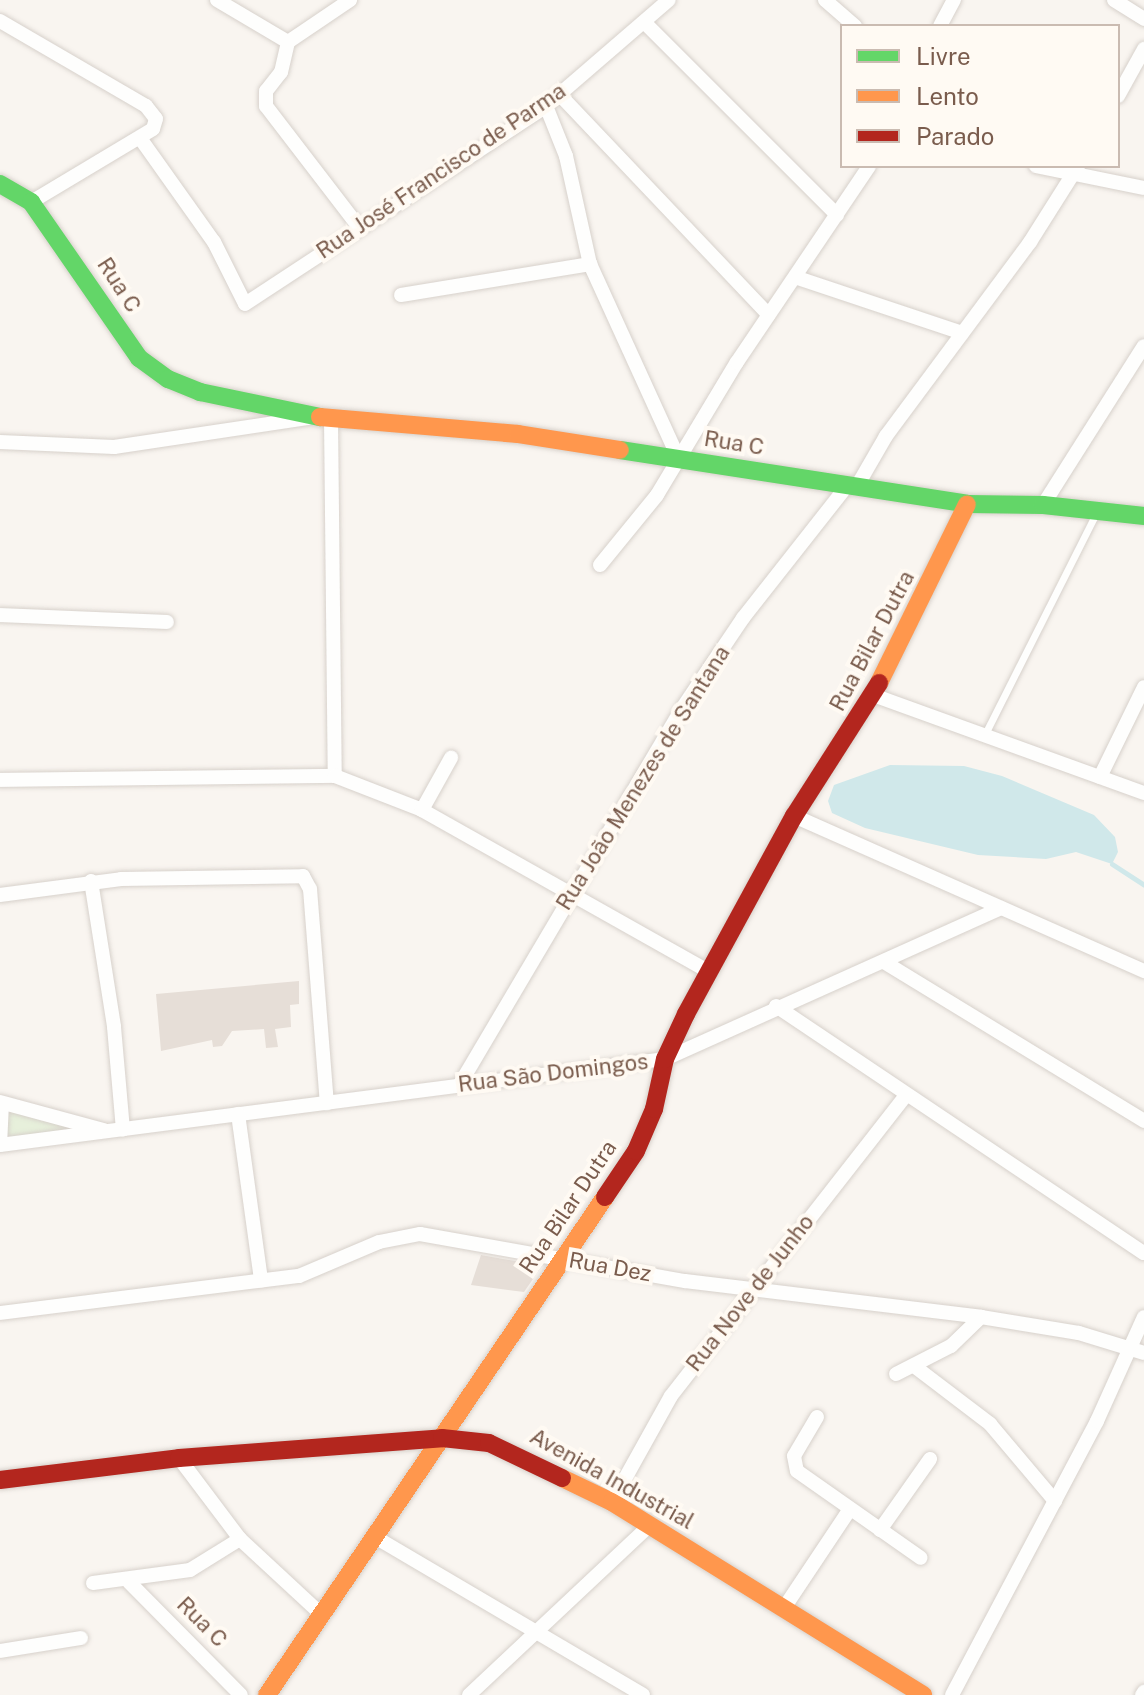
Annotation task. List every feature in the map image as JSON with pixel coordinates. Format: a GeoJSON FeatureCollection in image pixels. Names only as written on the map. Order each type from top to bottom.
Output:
{"type":"FeatureCollection","features":[{"type":"Feature","properties":{"kind":"street"},"geometry":{"type":"LineString","coordinates":[[217,0],[288,42]]}},
{"type":"Feature","properties":{"kind":"street"},"geometry":{"type":"LineString","coordinates":[[350,0],[288,42],[281,72],[266,91],[266,106],[358,226]]}},
{"type":"Feature","properties":{"kind":"street","name":"Rua José Francisco de Parma"},"geometry":{"type":"LineString","coordinates":[[140,138],[214,242],[245,304],[358,226],[546,106],[669,0]]}},
{"type":"Feature","properties":{"kind":"street"},"geometry":{"type":"LineString","coordinates":[[825,0],[853,24]]}},
{"type":"Feature","properties":{"kind":"street"},"geometry":{"type":"LineString","coordinates":[[941,24],[954,0]]}},
{"type":"Feature","properties":{"kind":"street"},"geometry":{"type":"LineString","coordinates":[[1114,0],[1144,19]]}},
{"type":"Feature","properties":{"kind":"street"},"geometry":{"type":"LineString","coordinates":[[0,21],[146,106],[154,112],[156,126],[31,202],[0,184]]}},
{"type":"Feature","properties":{"kind":"street"},"geometry":{"type":"LineString","coordinates":[[644,22],[837,215]]}},
{"type":"Feature","properties":{"kind":"street"},"geometry":{"type":"LineString","coordinates":[[1120,92],[1144,49]]}},
{"type":"Feature","properties":{"kind":"street"},"geometry":{"type":"LineString","coordinates":[[560,95],[769,315]]}},
{"type":"Feature","properties":{"kind":"street"},"geometry":{"type":"LineString","coordinates":[[546,106],[566,156],[590,264],[679,459]]}},
{"type":"Feature","properties":{"kind":"street"},"geometry":{"type":"LineString","coordinates":[[600,565],[640,518],[769,315],[798,278],[868,168]]}},
{"type":"Feature","properties":{"kind":"street"},"geometry":{"type":"LineString","coordinates":[[1056,168],[1076,170],[1144,188]]}},
{"type":"Feature","properties":{"kind":"street","name":"Rua João Menezes de Santana"},"geometry":{"type":"LineString","coordinates":[[460,1084],[712,663],[852,487],[1076,170]]}},
{"type":"Feature","properties":{"kind":"street","name":"Rua C"},"geometry":{"type":"LineString","coordinates":[[31,202],[139,358],[155,372],[200,392],[324,418],[518,434],[967,504],[1043,505],[1144,516]]}},
{"type":"Feature","properties":{"kind":"street"},"geometry":{"type":"LineString","coordinates":[[401,295],[590,264]]}},
{"type":"Feature","properties":{"kind":"street"},"geometry":{"type":"LineString","coordinates":[[798,278],[962,333]]}},
{"type":"Feature","properties":{"kind":"street"},"geometry":{"type":"LineString","coordinates":[[1043,505],[1144,346]]}},
{"type":"Feature","properties":{"kind":"street"},"geometry":{"type":"LineString","coordinates":[[324,418],[335,776]]}},
{"type":"Feature","properties":{"kind":"street","name":"Rua C"},"geometry":{"type":"LineString","coordinates":[[0,442],[114,447],[324,418]]}},
{"type":"Feature","properties":{"kind":"street","name":"Rua Bilar Dutra"},"geometry":{"type":"LineString","coordinates":[[267,1695],[636,1151],[654,1109],[665,1059],[794,816],[873,695],[967,504]]}},
{"type":"Feature","properties":{"kind":"street"},"geometry":{"type":"LineString","coordinates":[[0,615],[167,622]]}},
{"type":"Feature","properties":{"kind":"street"},"geometry":{"type":"LineString","coordinates":[[1100,777],[1144,687]]}},
{"type":"Feature","properties":{"kind":"street"},"geometry":{"type":"LineString","coordinates":[[873,695],[1144,793]]}},
{"type":"Feature","properties":{"kind":"street"},"geometry":{"type":"LineString","coordinates":[[422,810],[451,758]]}},
{"type":"Feature","properties":{"kind":"street"},"geometry":{"type":"LineString","coordinates":[[0,780],[335,776],[422,810],[574,891],[710,972]]}},
{"type":"Feature","properties":{"kind":"street"},"geometry":{"type":"LineString","coordinates":[[794,816],[1144,971]]}},
{"type":"Feature","properties":{"kind":"street"},"geometry":{"type":"LineString","coordinates":[[0,895],[91,881],[298,874],[310,889],[327,1103]]}},
{"type":"Feature","properties":{"kind":"street"},"geometry":{"type":"LineString","coordinates":[[91,881],[114,1027],[123,1130]]}},
{"type":"Feature","properties":{"kind":"street","name":"Rua São Domingos"},"geometry":{"type":"LineString","coordinates":[[106,1131],[665,1059],[776,1006],[884,962],[1001,908]]}},
{"type":"Feature","properties":{"kind":"street"},"geometry":{"type":"LineString","coordinates":[[884,962],[1144,1121]]}},
{"type":"Feature","properties":{"kind":"street"},"geometry":{"type":"LineString","coordinates":[[776,1006],[1144,1253]]}},
{"type":"Feature","properties":{"kind":"street","name":"Rua Nove de Junho"},"geometry":{"type":"LineString","coordinates":[[612,1502],[641,1442],[752,1286],[906,1095]]}},
{"type":"Feature","properties":{"kind":"street"},"geometry":{"type":"LineString","coordinates":[[1,1102],[106,1131],[0,1145],[1,1102]]}},
{"type":"Feature","properties":{"kind":"street"},"geometry":{"type":"LineString","coordinates":[[238,1114],[261,1280]]}},
{"type":"Feature","properties":{"kind":"street","name":"Rua Dez"},"geometry":{"type":"LineString","coordinates":[[0,1313],[261,1280],[321,1269],[379,1242],[420,1234],[685,1281],[752,1286],[981,1317],[1137,1350]]}},
{"type":"Feature","properties":{"kind":"street"},"geometry":{"type":"LineString","coordinates":[[896,1374],[951,1346],[981,1317]]}},
{"type":"Feature","properties":{"kind":"street"},"geometry":{"type":"LineString","coordinates":[[952,1695],[1137,1350],[1144,1317]]}},
{"type":"Feature","properties":{"kind":"street"},"geometry":{"type":"LineString","coordinates":[[914,1366],[990,1424],[1055,1501]]}},
{"type":"Feature","properties":{"kind":"street"},"geometry":{"type":"LineString","coordinates":[[817,1417],[797,1448],[794,1468],[921,1558]]}},
{"type":"Feature","properties":{"kind":"street","name":"Avenida Industrial"},"geometry":{"type":"LineString","coordinates":[[0,1480],[179,1458],[442,1438],[512,1451],[612,1502],[923,1695]]}},
{"type":"Feature","properties":{"kind":"street"},"geometry":{"type":"LineString","coordinates":[[179,1458],[240,1539],[322,1615]]}},
{"type":"Feature","properties":{"kind":"street"},"geometry":{"type":"LineString","coordinates":[[880,1530],[930,1459]]}},
{"type":"Feature","properties":{"kind":"street"},"geometry":{"type":"LineString","coordinates":[[784,1608],[850,1509]]}},
{"type":"Feature","properties":{"kind":"street"},"geometry":{"type":"LineString","coordinates":[[469,1695],[532,1632],[650,1525]]}},
{"type":"Feature","properties":{"kind":"street"},"geometry":{"type":"LineString","coordinates":[[375,1537],[643,1695]]}},
{"type":"Feature","properties":{"kind":"street"},"geometry":{"type":"LineString","coordinates":[[93,1583],[129,1582],[190,1570],[240,1539]]}},
{"type":"Feature","properties":{"kind":"street","name":"Rua C"},"geometry":{"type":"LineString","coordinates":[[129,1582],[241,1695]]}},
{"type":"Feature","properties":{"kind":"street"},"geometry":{"type":"LineString","coordinates":[[0,1651],[81,1638]]}},
{"type":"Feature","properties":{"kind":"lane"},"geometry":{"type":"LineString","coordinates":[[985,734],[1098,510]]}},
{"type":"Feature","properties":{"kind":"green space"},"geometry":{"type":"Polygon","coordinates":[[[5,1110],[97,1129],[5,1142],[5,1110]]]}},
{"type":"Feature","properties":{"kind":"water"},"geometry":{"type":"Polygon","coordinates":[[[890,765],[964,766],[1002,776],[1094,815],[1115,837],[1118,852],[1112,864],[1076,852],[1046,859],[978,855],[865,828],[832,813],[828,801],[834,785],[890,765]]]}},
{"type":"Feature","properties":{"kind":"building"},"geometry":{"type":"Polygon","coordinates":[[[299,981],[299,1004],[290,1005],[291,1027],[275,1029],[278,1047],[266,1048],[264,1029],[232,1031],[222,1046],[213,1047],[212,1040],[161,1051],[156,994],[299,981]]]}},
{"type":"Feature","properties":{"kind":"building"},"geometry":{"type":"Polygon","coordinates":[[[481,1255],[542,1266],[524,1292],[471,1285],[481,1255]]]}},
{"type":"Feature","properties":{"kind":"waterway"},"geometry":{"type":"LineString","coordinates":[[1112,864],[1144,885]]}},
{"type":"Feature","properties":{"kind":"traffic: fast"},"geometry":{"type":"LineString","coordinates":[[0,184],[31,202],[139,358],[168,379],[200,392],[320,417]]}},
{"type":"Feature","properties":{"kind":"traffic: fast"},"geometry":{"type":"LineString","coordinates":[[620,450],[967,504],[1043,505],[1144,516]]}},
{"type":"Feature","properties":{"kind":"traffic: slow"},"geometry":{"type":"LineString","coordinates":[[320,417],[518,434],[620,450]]}},
{"type":"Feature","properties":{"kind":"traffic: slow"},"geometry":{"type":"LineString","coordinates":[[879,683],[967,504]]}},
{"type":"Feature","properties":{"kind":"traffic: slow"},"geometry":{"type":"LineString","coordinates":[[267,1695],[605,1197]]}},
{"type":"Feature","properties":{"kind":"traffic: slow"},"geometry":{"type":"LineString","coordinates":[[562,1478],[612,1502],[923,1695]]}},
{"type":"Feature","properties":{"kind":"traffic: jam"},"geometry":{"type":"LineString","coordinates":[[605,1197],[636,1151],[654,1109],[665,1059],[686,1014],[794,816],[879,683]]}},
{"type":"Feature","properties":{"kind":"traffic: jam"},"geometry":{"type":"LineString","coordinates":[[0,1480],[179,1458],[442,1438],[489,1443],[562,1478]]}}]}
